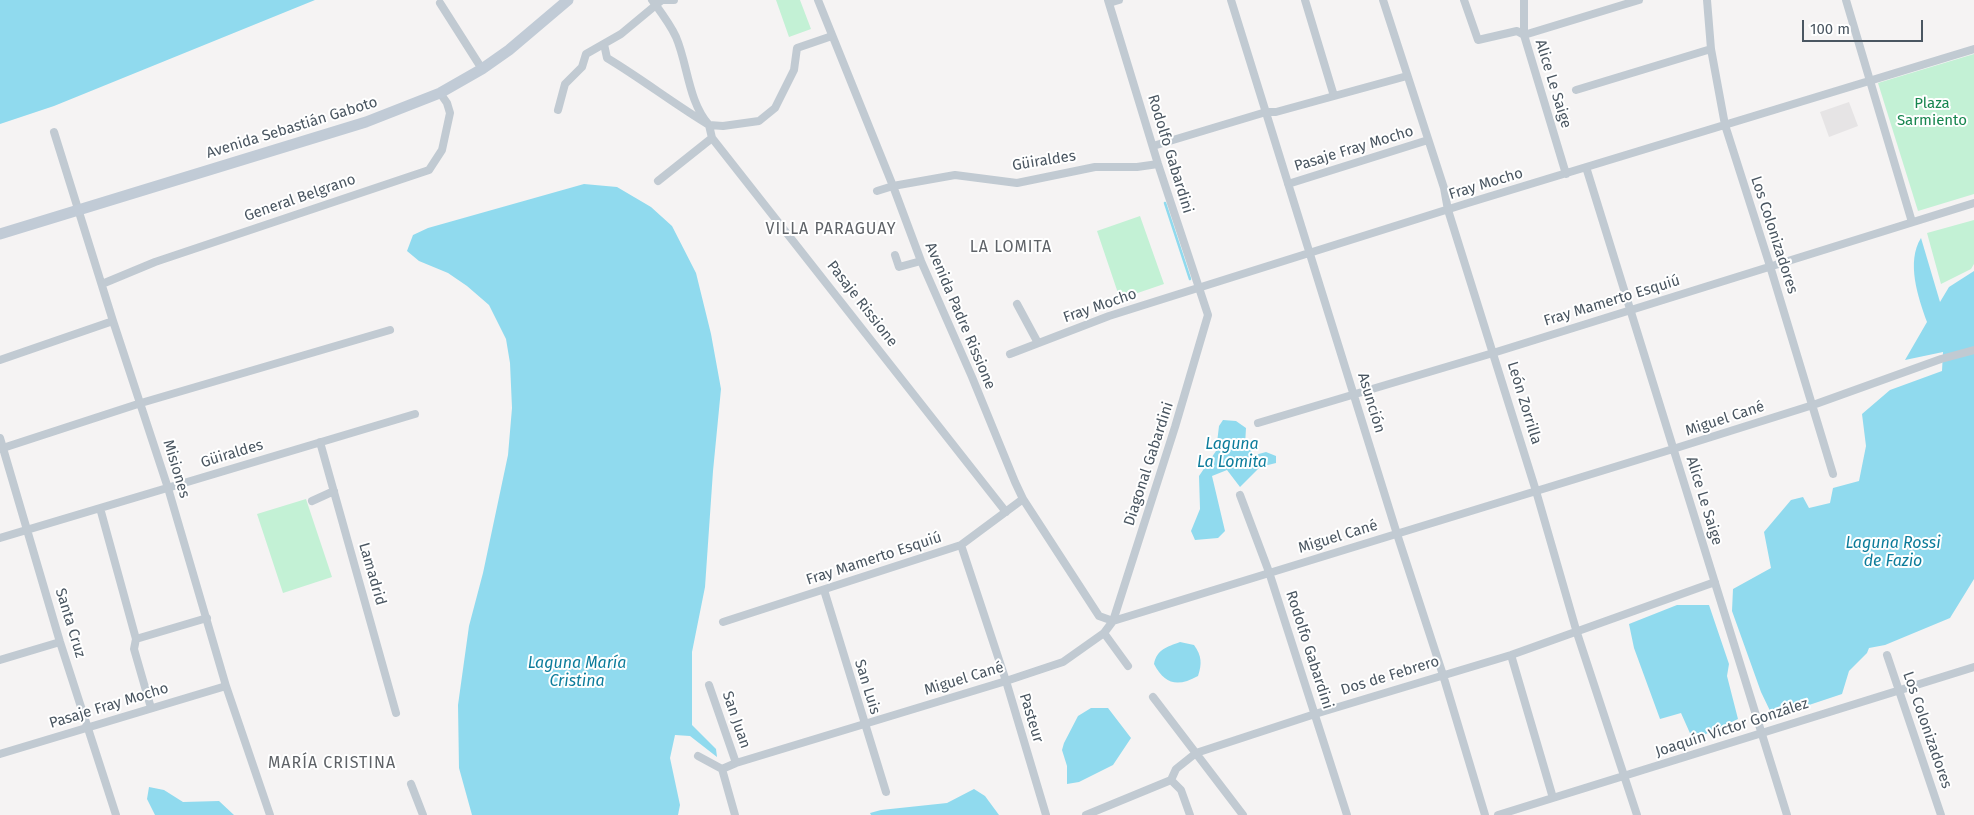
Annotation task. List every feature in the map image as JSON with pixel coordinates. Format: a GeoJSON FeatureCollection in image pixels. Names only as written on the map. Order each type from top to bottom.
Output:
{"type":"FeatureCollection","features":[{"type":"Feature","properties":{"kind":"main road","name":"Avenida Sebastián Gaboto"},"geometry":{"type":"LineString","coordinates":[[0,234],[366,122],[440,93],[482,69],[509,50],[568,0]]}},
{"type":"Feature","properties":{"kind":"street"},"geometry":{"type":"LineString","coordinates":[[558,110],[565,84],[582,67],[586,54],[621,34],[658,1],[674,0]]}},
{"type":"Feature","properties":{"kind":"street","name":"Avenida Padre Rissione"},"geometry":{"type":"LineString","coordinates":[[818,0],[921,261],[1023,499],[1099,616],[1113,621]]}},
{"type":"Feature","properties":{"kind":"street"},"geometry":{"type":"LineString","coordinates":[[1108,2],[1120,0]]}},
{"type":"Feature","properties":{"kind":"street","name":"Asunción"},"geometry":{"type":"LineString","coordinates":[[1231,0],[1397,534],[1443,675],[1485,815]]}},
{"type":"Feature","properties":{"kind":"street"},"geometry":{"type":"LineString","coordinates":[[1305,0],[1334,96]]}},
{"type":"Feature","properties":{"kind":"street","name":"León Zorrilla"},"geometry":{"type":"LineString","coordinates":[[1384,0],[1406,76],[1444,188],[1448,210],[1494,353],[1577,633],[1637,815]]}},
{"type":"Feature","properties":{"kind":"street"},"geometry":{"type":"LineString","coordinates":[[1464,0],[1478,40],[1517,31],[1524,34],[1639,0]]}},
{"type":"Feature","properties":{"kind":"street","name":"Alice Le Saige"},"geometry":{"type":"LineString","coordinates":[[1524,0],[1524,34],[1566,174]]}},
{"type":"Feature","properties":{"kind":"street","name":"Los Colonizadores"},"geometry":{"type":"LineString","coordinates":[[1707,0],[1712,49],[1725,125],[1833,474]]}},
{"type":"Feature","properties":{"kind":"street"},"geometry":{"type":"LineString","coordinates":[[1846,0],[1912,222]]}},
{"type":"Feature","properties":{"kind":"street","name":"Pasaje Rissione"},"geometry":{"type":"LineString","coordinates":[[658,1],[676,36],[699,109],[702,117],[709,125],[712,138],[1006,512]]}},
{"type":"Feature","properties":{"kind":"street","name":"Rodolfo Gabardini"},"geometry":{"type":"LineString","coordinates":[[1108,2],[1158,164],[1208,315]]}},
{"type":"Feature","properties":{"kind":"street"},"geometry":{"type":"LineString","coordinates":[[440,4],[482,69]]}},
{"type":"Feature","properties":{"kind":"street"},"geometry":{"type":"LineString","coordinates":[[604,44],[607,58],[709,125],[723,126],[759,121],[775,108],[794,70],[797,48],[832,36]]}},
{"type":"Feature","properties":{"kind":"street"},"geometry":{"type":"LineString","coordinates":[[1576,90],[1712,49]]}},
{"type":"Feature","properties":{"kind":"street","name":"Fray Mocho"},"geometry":{"type":"LineString","coordinates":[[1010,354],[1109,316],[1870,79],[1974,49]]}},
{"type":"Feature","properties":{"kind":"street"},"geometry":{"type":"LineString","coordinates":[[1154,146],[1266,112],[1276,112],[1406,76]]}},
{"type":"Feature","properties":{"kind":"street","name":"General Belgrano"},"geometry":{"type":"LineString","coordinates":[[102,284],[155,262],[428,170],[442,150],[450,113],[440,93]]}},
{"type":"Feature","properties":{"kind":"street","name":"Misiones"},"geometry":{"type":"LineString","coordinates":[[54,132],[168,488],[226,686],[270,815]]}},
{"type":"Feature","properties":{"kind":"street"},"geometry":{"type":"LineString","coordinates":[[658,181],[712,138]]}},
{"type":"Feature","properties":{"kind":"street","name":"Pasaje Fray Mocho"},"geometry":{"type":"LineString","coordinates":[[1288,184],[1428,140]]}},
{"type":"Feature","properties":{"kind":"street","name":"Güiraldes"},"geometry":{"type":"LineString","coordinates":[[877,191],[893,186],[956,175],[1017,183],[1095,167],[1137,167],[1158,164]]}},
{"type":"Feature","properties":{"kind":"street","name":"Alice Le Saige"},"geometry":{"type":"LineString","coordinates":[[1586,167],[1632,310],[1673,450],[1787,815]]}},
{"type":"Feature","properties":{"kind":"street","name":"Fray Mamerto Esquiú"},"geometry":{"type":"LineString","coordinates":[[1258,423],[1494,353],[1974,203]]}},
{"type":"Feature","properties":{"kind":"street"},"geometry":{"type":"LineString","coordinates":[[895,255],[899,267],[921,261]]}},
{"type":"Feature","properties":{"kind":"street"},"geometry":{"type":"LineString","coordinates":[[1017,304],[1038,343]]}},
{"type":"Feature","properties":{"kind":"street","name":"Diagonal Gabardini"},"geometry":{"type":"LineString","coordinates":[[1113,621],[1175,427],[1208,315]]}},
{"type":"Feature","properties":{"kind":"street"},"geometry":{"type":"LineString","coordinates":[[0,360],[113,321]]}},
{"type":"Feature","properties":{"kind":"street"},"geometry":{"type":"LineString","coordinates":[[2,449],[141,403],[390,330]]}},
{"type":"Feature","properties":{"kind":"street","name":"Miguel Cané"},"geometry":{"type":"LineString","coordinates":[[722,769],[736,763],[1063,662],[1104,633],[1113,621],[1673,450],[1813,405],[1941,359],[1974,350]]}},
{"type":"Feature","properties":{"kind":"street","name":"Güiraldes"},"geometry":{"type":"LineString","coordinates":[[0,538],[415,414]]}},
{"type":"Feature","properties":{"kind":"street","name":"Santa Cruz"},"geometry":{"type":"LineString","coordinates":[[0,438],[60,642],[116,815]]}},
{"type":"Feature","properties":{"kind":"street","name":"Lamadrid"},"geometry":{"type":"LineString","coordinates":[[320,442],[396,713]]}},
{"type":"Feature","properties":{"kind":"street"},"geometry":{"type":"LineString","coordinates":[[312,501],[334,491]]}},
{"type":"Feature","properties":{"kind":"street","name":"Rodolfo Gabardini"},"geometry":{"type":"LineString","coordinates":[[1240,495],[1269,572],[1346,815]]}},
{"type":"Feature","properties":{"kind":"street","name":"Fray Mamerto Esquiú"},"geometry":{"type":"LineString","coordinates":[[723,622],[961,545],[1023,499]]}},
{"type":"Feature","properties":{"kind":"street"},"geometry":{"type":"LineString","coordinates":[[100,508],[136,639],[134,649],[151,708]]}},
{"type":"Feature","properties":{"kind":"street","name":"Pasteur"},"geometry":{"type":"LineString","coordinates":[[961,545],[1006,681],[1046,815]]}},
{"type":"Feature","properties":{"kind":"street","name":"Dos de Febrero"},"geometry":{"type":"LineString","coordinates":[[1086,815],[1171,780],[1176,769],[1196,753],[1315,714],[1511,655],[1577,633],[1715,582]]}},
{"type":"Feature","properties":{"kind":"street","name":"San Luis"},"geometry":{"type":"LineString","coordinates":[[824,590],[886,792]]}},
{"type":"Feature","properties":{"kind":"street"},"geometry":{"type":"LineString","coordinates":[[136,639],[207,618]]}},
{"type":"Feature","properties":{"kind":"street"},"geometry":{"type":"LineString","coordinates":[[1104,633],[1128,666]]}},
{"type":"Feature","properties":{"kind":"street"},"geometry":{"type":"LineString","coordinates":[[0,660],[60,642]]}},
{"type":"Feature","properties":{"kind":"street"},"geometry":{"type":"LineString","coordinates":[[1511,655],[1554,798]]}},
{"type":"Feature","properties":{"kind":"street","name":"Los Colonizadores"},"geometry":{"type":"LineString","coordinates":[[1886,655],[1900,691],[1941,815]]}},
{"type":"Feature","properties":{"kind":"street","name":"Joaquín Víctor González"},"geometry":{"type":"LineString","coordinates":[[1498,815],[1974,667]]}},
{"type":"Feature","properties":{"kind":"street","name":"San Juan"},"geometry":{"type":"LineString","coordinates":[[709,685],[736,763]]}},
{"type":"Feature","properties":{"kind":"street","name":"Pasaje Fray Mocho"},"geometry":{"type":"LineString","coordinates":[[0,754],[226,686]]}},
{"type":"Feature","properties":{"kind":"street"},"geometry":{"type":"LineString","coordinates":[[1153,697],[1243,815]]}},
{"type":"Feature","properties":{"kind":"street"},"geometry":{"type":"LineString","coordinates":[[698,756],[722,769],[735,815]]}},
{"type":"Feature","properties":{"kind":"street"},"geometry":{"type":"LineString","coordinates":[[1171,780],[1181,790],[1190,815]]}},
{"type":"Feature","properties":{"kind":"street"},"geometry":{"type":"LineString","coordinates":[[411,784],[423,815]]}},
{"type":"Feature","properties":{"kind":"shaded area"},"geometry":{"type":"Polygon","coordinates":[[[1849,102],[1858,126],[1829,137],[1820,112],[1849,102]]]}},
{"type":"Feature","properties":{"kind":"green space"},"geometry":{"type":"Polygon","coordinates":[[[776,0],[800,0],[811,29],[789,37],[776,0]]]}},
{"type":"Feature","properties":{"kind":"green space","name":"Plaza Sarmiento"},"geometry":{"type":"Polygon","coordinates":[[[1974,54],[1974,194],[1918,211],[1878,83],[1974,54]]]}},
{"type":"Feature","properties":{"kind":"green space"},"geometry":{"type":"Polygon","coordinates":[[[1140,216],[1164,284],[1120,299],[1097,231],[1140,216]]]}},
{"type":"Feature","properties":{"kind":"green space"},"geometry":{"type":"Polygon","coordinates":[[[1974,220],[1974,264],[1971,269],[1941,284],[1927,233],[1974,220]]]}},
{"type":"Feature","properties":{"kind":"green space"},"geometry":{"type":"Polygon","coordinates":[[[306,499],[332,577],[283,593],[257,514],[306,499]]]}},
{"type":"Feature","properties":{"kind":"water"},"geometry":{"type":"Polygon","coordinates":[[[0,0],[315,0],[54,106],[0,124],[0,0]]]}},
{"type":"Feature","properties":{"kind":"water","name":"Laguna María Cristina"},"geometry":{"type":"Polygon","coordinates":[[[584,184],[617,187],[651,207],[672,226],[696,273],[711,334],[721,389],[705,587],[692,652],[692,725],[716,749],[717,757],[690,736],[675,735],[670,758],[680,805],[678,815],[472,815],[459,768],[458,705],[469,626],[483,573],[508,455],[512,408],[510,363],[506,339],[489,305],[448,273],[419,261],[407,251],[413,235],[428,228],[584,184]]]}},
{"type":"Feature","properties":{"kind":"water","name":"Laguna Rossi de Fazio"},"geometry":{"type":"Polygon","coordinates":[[[1921,238],[1940,302],[1949,287],[1974,271],[1974,579],[1950,618],[1885,645],[1869,648],[1867,653],[1849,671],[1842,694],[1773,717],[1761,692],[1732,611],[1733,589],[1771,568],[1764,532],[1791,500],[1803,497],[1809,508],[1830,503],[1833,488],[1859,481],[1866,446],[1862,414],[1890,390],[1942,371],[1943,352],[1905,360],[1927,322],[1917,291],[1914,269],[1914,258],[1921,238]]]}},
{"type":"Feature","properties":{"kind":"water","name":"Laguna La Lomita"},"geometry":{"type":"Polygon","coordinates":[[[1223,420],[1236,421],[1246,428],[1245,445],[1255,455],[1266,452],[1276,456],[1276,463],[1260,467],[1240,487],[1227,470],[1212,476],[1225,531],[1218,538],[1195,540],[1191,531],[1200,509],[1199,476],[1216,451],[1219,426],[1223,420]]]}},
{"type":"Feature","properties":{"kind":"water"},"geometry":{"type":"Polygon","coordinates":[[[1677,605],[1709,605],[1729,664],[1727,676],[1738,719],[1693,740],[1681,713],[1660,719],[1634,648],[1629,624],[1677,605]]]}},
{"type":"Feature","properties":{"kind":"water"},"geometry":{"type":"Polygon","coordinates":[[[1180,642],[1194,645],[1200,656],[1200,668],[1198,676],[1178,683],[1167,680],[1154,664],[1160,652],[1180,642]]]}},
{"type":"Feature","properties":{"kind":"water"},"geometry":{"type":"Polygon","coordinates":[[[1091,708],[1108,708],[1131,738],[1113,765],[1079,782],[1067,784],[1067,766],[1062,750],[1064,743],[1078,716],[1091,708]]]}},
{"type":"Feature","properties":{"kind":"water"},"geometry":{"type":"Polygon","coordinates":[[[149,787],[164,790],[183,802],[219,801],[234,815],[155,815],[147,799],[149,787]]]}},
{"type":"Feature","properties":{"kind":"water"},"geometry":{"type":"Polygon","coordinates":[[[974,789],[985,796],[999,815],[871,815],[870,813],[881,810],[947,803],[974,789]]]}},
{"type":"Feature","properties":{"kind":"waterway"},"geometry":{"type":"LineString","coordinates":[[1165,203],[1190,279]]}},
{"type":"Feature","properties":{"kind":"district","name":"VILLA PARAGUAY"},"geometry":{"type":"Point","coordinates":[831,230]}},
{"type":"Feature","properties":{"kind":"district","name":"LA LOMITA"},"geometry":{"type":"Point","coordinates":[1011,248]}},
{"type":"Feature","properties":{"kind":"district","name":"MARÍA CRISTINA"},"geometry":{"type":"Point","coordinates":[332,764]}}]}
